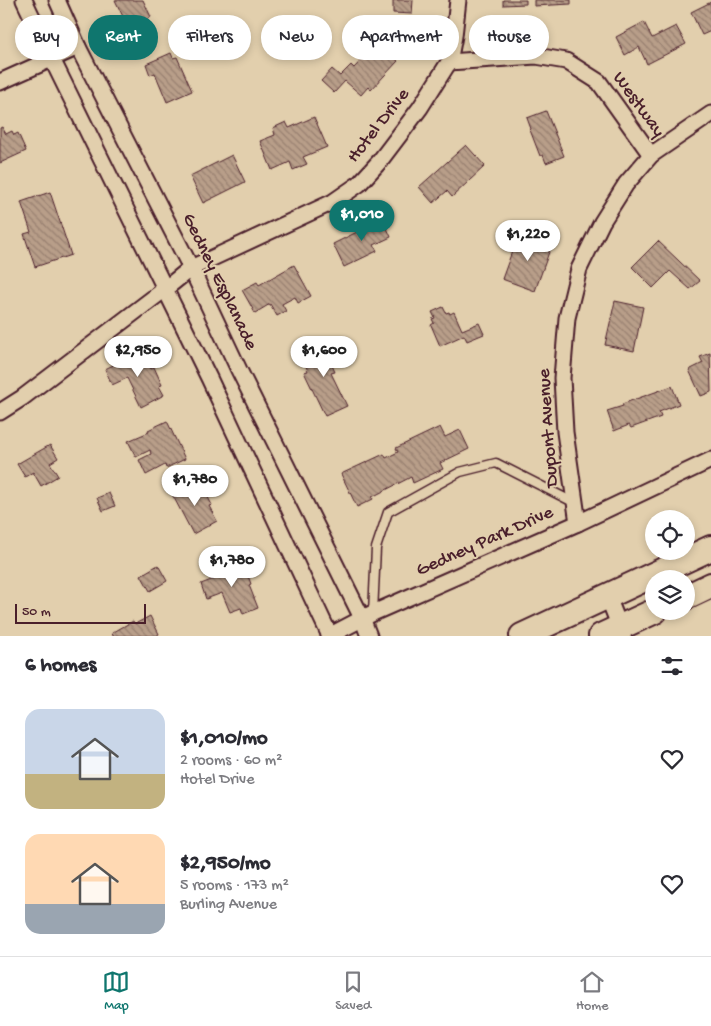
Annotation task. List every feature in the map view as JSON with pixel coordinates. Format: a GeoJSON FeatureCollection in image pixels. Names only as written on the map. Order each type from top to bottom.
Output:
{"type":"FeatureCollection","features":[{"type":"Feature","properties":{"kind":"main road"},"geometry":{"type":"LineString","coordinates":[[522,636],[711,548]]}},
{"type":"Feature","properties":{"kind":"main road"},"geometry":{"type":"LineString","coordinates":[[695,593],[711,585]]}},
{"type":"Feature","properties":{"kind":"main road"},"geometry":{"type":"LineString","coordinates":[[615,633],[645,616]]}},
{"type":"Feature","properties":{"kind":"street"},"geometry":{"type":"LineString","coordinates":[[24,0],[31,15]]}},
{"type":"Feature","properties":{"kind":"street","name":"Gedney Esplanade"},"geometry":{"type":"LineString","coordinates":[[57,0],[64,15]]}},
{"type":"Feature","properties":{"kind":"street","name":"Hotel Drive"},"geometry":{"type":"LineString","coordinates":[[0,412],[22,398],[191,268],[333,202],[359,184],[380,162],[420,108],[449,62],[458,0]]}},
{"type":"Feature","properties":{"kind":"street","name":"Gedney Esplanade"},"geometry":{"type":"LineString","coordinates":[[78,47],[191,268],[239,370],[367,616],[369,636]]}},
{"type":"Feature","properties":{"kind":"street","name":"Westway"},"geometry":{"type":"LineString","coordinates":[[449,62],[536,56],[566,61],[598,82],[651,156]]}},
{"type":"Feature","properties":{"kind":"street"},"geometry":{"type":"LineString","coordinates":[[0,82],[50,60]]}},
{"type":"Feature","properties":{"kind":"street"},"geometry":{"type":"LineString","coordinates":[[52,60],[209,378],[330,636]]}},
{"type":"Feature","properties":{"kind":"street","name":"Dupont Avenue"},"geometry":{"type":"LineString","coordinates":[[578,523],[565,432],[562,378],[567,318],[579,269],[602,222],[626,184],[651,156],[711,114]]}},
{"type":"Feature","properties":{"kind":"street","name":"Gedney Park Drive"},"geometry":{"type":"LineString","coordinates":[[330,636],[367,616],[578,523],[711,460]]}},
{"type":"Feature","properties":{"kind":"street"},"geometry":{"type":"LineString","coordinates":[[608,596],[615,633]]}},
{"type":"Feature","properties":{"kind":"lane"},"geometry":{"type":"LineString","coordinates":[[367,616],[376,548],[388,512],[460,472],[496,463],[575,502]]}},
{"type":"Feature","properties":{"kind":"building"},"geometry":{"type":"Polygon","coordinates":[[[115,0],[143,0],[150,15],[122,15],[115,0]]]}},
{"type":"Feature","properties":{"kind":"building"},"geometry":{"type":"Polygon","coordinates":[[[393,0],[413,0],[412,14],[393,13],[393,0]]]}},
{"type":"Feature","properties":{"kind":"building"},"geometry":{"type":"Polygon","coordinates":[[[503,0],[526,0],[526,4],[503,5],[503,0]]]}},
{"type":"Feature","properties":{"kind":"building"},"geometry":{"type":"Polygon","coordinates":[[[534,0],[571,0],[571,4],[534,6],[534,0]]]}},
{"type":"Feature","properties":{"kind":"building"},"geometry":{"type":"Polygon","coordinates":[[[711,2],[711,31],[702,35],[691,12],[711,2]]]}},
{"type":"Feature","properties":{"kind":"building"},"geometry":{"type":"Polygon","coordinates":[[[644,22],[652,38],[676,26],[686,44],[647,64],[639,47],[625,55],[616,37],[644,22]]]}},
{"type":"Feature","properties":{"kind":"building"},"geometry":{"type":"Polygon","coordinates":[[[168,54],[168,60],[178,60],[192,91],[167,102],[155,73],[150,75],[146,64],[168,54]]]}},
{"type":"Feature","properties":{"kind":"building"},"geometry":{"type":"Polygon","coordinates":[[[361,60],[398,61],[371,90],[368,87],[361,95],[345,81],[334,93],[321,81],[332,69],[340,76],[351,65],[354,68],[361,60]]]}},
{"type":"Feature","properties":{"kind":"building"},"geometry":{"type":"Polygon","coordinates":[[[546,111],[564,156],[546,163],[543,155],[540,156],[527,118],[546,111]]]}},
{"type":"Feature","properties":{"kind":"building"},"geometry":{"type":"Polygon","coordinates":[[[314,117],[327,147],[303,157],[307,164],[293,170],[290,162],[272,170],[260,141],[275,135],[273,128],[286,122],[289,128],[314,117]]]}},
{"type":"Feature","properties":{"kind":"building"},"geometry":{"type":"Polygon","coordinates":[[[2,127],[6,134],[12,131],[14,135],[18,133],[26,151],[0,163],[0,128],[2,127]]]}},
{"type":"Feature","properties":{"kind":"building"},"geometry":{"type":"Polygon","coordinates":[[[466,145],[485,166],[452,197],[447,191],[433,203],[419,187],[466,145]]]}},
{"type":"Feature","properties":{"kind":"building"},"geometry":{"type":"Polygon","coordinates":[[[232,155],[245,182],[203,203],[190,176],[232,155]]]}},
{"type":"Feature","properties":{"kind":"building"},"geometry":{"type":"Polygon","coordinates":[[[50,192],[71,255],[35,267],[24,234],[31,232],[21,202],[50,192]]]}},
{"type":"Feature","properties":{"kind":"building"},"geometry":{"type":"Polygon","coordinates":[[[382,217],[391,237],[374,245],[377,251],[344,267],[333,244],[382,217]]]}},
{"type":"Feature","properties":{"kind":"building"},"geometry":{"type":"Polygon","coordinates":[[[526,232],[553,241],[535,291],[502,279],[514,246],[520,248],[526,232]]]}},
{"type":"Feature","properties":{"kind":"building"},"geometry":{"type":"Polygon","coordinates":[[[658,241],[700,281],[690,289],[670,271],[653,288],[632,267],[658,241]]]}},
{"type":"Feature","properties":{"kind":"building"},"geometry":{"type":"Polygon","coordinates":[[[294,265],[311,296],[298,303],[295,297],[282,304],[286,311],[277,316],[270,304],[255,313],[242,290],[257,282],[259,285],[294,265]]]}},
{"type":"Feature","properties":{"kind":"building"},"geometry":{"type":"Polygon","coordinates":[[[615,301],[643,307],[634,351],[605,345],[615,301]]]}},
{"type":"Feature","properties":{"kind":"building"},"geometry":{"type":"Polygon","coordinates":[[[443,307],[446,313],[454,312],[462,330],[479,323],[484,334],[467,341],[464,335],[440,346],[431,325],[434,323],[432,319],[435,318],[432,312],[443,307]]]}},
{"type":"Feature","properties":{"kind":"building"},"geometry":{"type":"Polygon","coordinates":[[[328,339],[337,358],[330,361],[335,372],[331,373],[347,406],[325,416],[304,372],[308,371],[301,355],[319,347],[317,344],[328,339]]]}},
{"type":"Feature","properties":{"kind":"building"},"geometry":{"type":"Polygon","coordinates":[[[142,351],[151,369],[154,367],[162,385],[159,386],[164,395],[141,407],[127,378],[112,385],[105,369],[142,351]]]}},
{"type":"Feature","properties":{"kind":"building"},"geometry":{"type":"Polygon","coordinates":[[[710,353],[711,392],[701,396],[689,370],[703,363],[700,357],[710,353]]]}},
{"type":"Feature","properties":{"kind":"building"},"geometry":{"type":"Polygon","coordinates":[[[672,386],[679,404],[659,412],[661,417],[631,428],[629,425],[614,431],[607,411],[672,386]]]}},
{"type":"Feature","properties":{"kind":"building"},"geometry":{"type":"Polygon","coordinates":[[[167,421],[185,459],[166,468],[165,465],[146,475],[139,460],[151,454],[150,450],[136,457],[128,441],[149,432],[148,430],[167,421]]]}},
{"type":"Feature","properties":{"kind":"building"},"geometry":{"type":"Polygon","coordinates":[[[440,427],[445,437],[460,430],[469,449],[440,463],[443,469],[413,483],[411,477],[357,507],[341,474],[384,454],[386,458],[398,452],[396,448],[440,427]]]}},
{"type":"Feature","properties":{"kind":"building"},"geometry":{"type":"Polygon","coordinates":[[[50,445],[58,458],[50,463],[58,476],[41,486],[33,472],[25,477],[17,464],[50,445]]]}},
{"type":"Feature","properties":{"kind":"building"},"geometry":{"type":"Polygon","coordinates":[[[199,480],[212,505],[209,506],[217,521],[193,534],[172,494],[199,480]]]}},
{"type":"Feature","properties":{"kind":"building"},"geometry":{"type":"Polygon","coordinates":[[[109,493],[115,506],[103,511],[97,498],[109,493]]]}},
{"type":"Feature","properties":{"kind":"building"},"geometry":{"type":"Polygon","coordinates":[[[231,558],[235,567],[238,565],[242,575],[247,573],[251,584],[249,585],[258,608],[243,614],[241,608],[230,612],[222,593],[206,599],[201,584],[224,575],[219,562],[231,558]]]}},
{"type":"Feature","properties":{"kind":"building"},"geometry":{"type":"Polygon","coordinates":[[[158,565],[167,581],[150,591],[141,575],[158,565]]]}},
{"type":"Feature","properties":{"kind":"building"},"geometry":{"type":"Polygon","coordinates":[[[150,616],[159,634],[156,636],[113,636],[112,633],[133,621],[135,624],[150,616]]]}}]}
